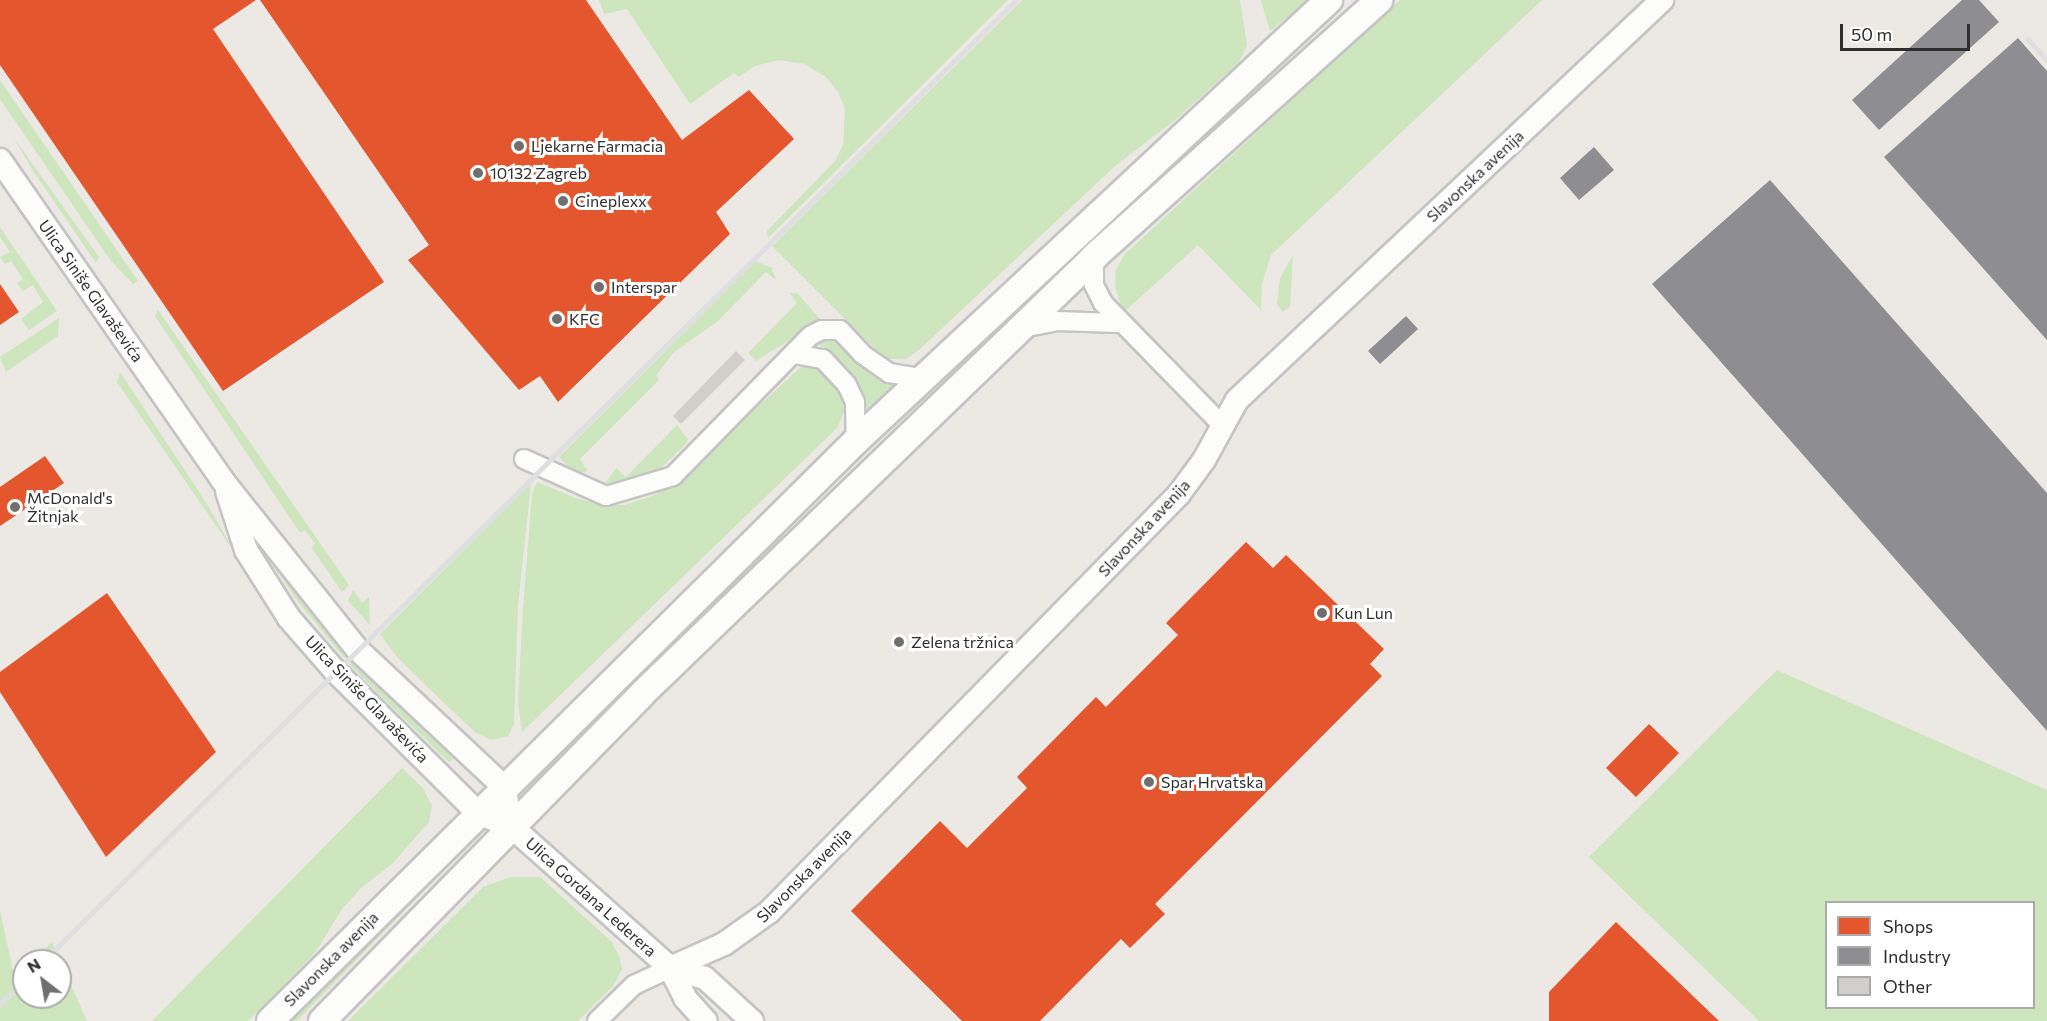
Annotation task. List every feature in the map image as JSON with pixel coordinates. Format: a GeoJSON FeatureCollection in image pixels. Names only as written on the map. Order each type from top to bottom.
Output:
{"type":"FeatureCollection","features":[{"type":"Feature","properties":{"kind":"main road","name":"Slavonska avenija"},"geometry":{"type":"LineString","coordinates":[[270,1021],[856,441],[1329,0]]}},
{"type":"Feature","properties":{"kind":"main road"},"geometry":{"type":"LineString","coordinates":[[322,1021],[651,685],[1094,258],[1379,0]]}},
{"type":"Feature","properties":{"kind":"street","name":"Slavonska avenija"},"geometry":{"type":"LineString","coordinates":[[597,1021],[634,985],[724,944],[781,900],[1179,494],[1237,400],[1662,0]]}},
{"type":"Feature","properties":{"kind":"street","name":"Ulica Siniše Glavaševića"},"geometry":{"type":"LineString","coordinates":[[0,160],[223,481],[357,649],[504,788]]}},
{"type":"Feature","properties":{"kind":"street"},"geometry":{"type":"LineString","coordinates":[[1094,258],[1094,285],[1119,323],[1222,425]]}},
{"type":"Feature","properties":{"kind":"street"},"geometry":{"type":"LineString","coordinates":[[1022,328],[1057,321],[1119,323]]}},
{"type":"Feature","properties":{"kind":"street"},"geometry":{"type":"LineString","coordinates":[[524,459],[606,496],[673,476],[810,336],[822,330],[840,330],[875,365],[889,372],[922,378]]}},
{"type":"Feature","properties":{"kind":"street"},"geometry":{"type":"LineString","coordinates":[[794,354],[823,359],[847,386],[855,402],[856,441]]}},
{"type":"Feature","properties":{"kind":"street","name":"Ulica Siniše Glavaševića"},"geometry":{"type":"LineString","coordinates":[[223,481],[246,550],[289,618],[335,671],[478,813]]}},
{"type":"Feature","properties":{"kind":"street"},"geometry":{"type":"LineString","coordinates":[[504,788],[512,827]]}},
{"type":"Feature","properties":{"kind":"street","name":"Ulica Gordana Lederera"},"geometry":{"type":"LineString","coordinates":[[478,813],[512,827],[670,968],[685,998],[706,1021]]}},
{"type":"Feature","properties":{"kind":"street"},"geometry":{"type":"LineString","coordinates":[[721,991],[714,972],[724,944]]}},
{"type":"Feature","properties":{"kind":"street","name":"Ulica Gordana Lederera"},"geometry":{"type":"LineString","coordinates":[[670,968],[700,976],[721,991],[752,1021]]}},
{"type":"Feature","properties":{"kind":"green space"},"geometry":{"type":"Polygon","coordinates":[[[599,0],[1008,0],[768,238],[767,231],[835,161],[843,145],[845,110],[838,92],[827,78],[805,64],[779,60],[755,66],[739,77],[734,73],[690,104],[627,9],[604,14],[599,0]]]}},
{"type":"Feature","properties":{"kind":"green space"},"geometry":{"type":"Polygon","coordinates":[[[1022,0],[1240,0],[1247,45],[1239,62],[1175,120],[1115,166],[919,350],[906,359],[885,359],[772,246],[1022,0]]]}},
{"type":"Feature","properties":{"kind":"green space"},"geometry":{"type":"Polygon","coordinates":[[[1261,0],[1308,0],[1270,31],[1261,0]]]}},
{"type":"Feature","properties":{"kind":"green space"},"geometry":{"type":"Polygon","coordinates":[[[1400,0],[1542,0],[1271,255],[1262,284],[1261,310],[1198,245],[1123,313],[1115,286],[1116,270],[1124,255],[1400,0]]]}},
{"type":"Feature","properties":{"kind":"green space"},"geometry":{"type":"Polygon","coordinates":[[[1642,0],[1648,0],[1297,325],[1534,103],[1642,0]]]}},
{"type":"Feature","properties":{"kind":"green space"},"geometry":{"type":"Polygon","coordinates":[[[0,80],[138,281],[133,284],[111,261],[0,99],[0,80]]]}},
{"type":"Feature","properties":{"kind":"green space"},"geometry":{"type":"Polygon","coordinates":[[[14,138],[99,257],[96,263],[33,171],[14,138]]]}},
{"type":"Feature","properties":{"kind":"green space"},"geometry":{"type":"Polygon","coordinates":[[[0,227],[57,311],[29,330],[21,319],[43,302],[33,285],[23,291],[17,283],[23,279],[11,261],[5,264],[0,257],[10,252],[0,237],[0,227]]]}},
{"type":"Feature","properties":{"kind":"green space"},"geometry":{"type":"Polygon","coordinates":[[[1293,255],[1290,306],[1283,312],[1277,304],[1280,278],[1293,255]]]}},
{"type":"Feature","properties":{"kind":"green space"},"geometry":{"type":"Polygon","coordinates":[[[756,261],[772,268],[776,280],[766,272],[718,321],[673,353],[656,376],[659,380],[580,459],[587,471],[578,474],[573,471],[559,457],[756,261]]]}},
{"type":"Feature","properties":{"kind":"green space"},"geometry":{"type":"Polygon","coordinates":[[[790,293],[797,293],[821,320],[756,361],[748,353],[797,303],[790,293]]]}},
{"type":"Feature","properties":{"kind":"green space"},"geometry":{"type":"Polygon","coordinates":[[[158,310],[349,585],[342,592],[311,547],[315,544],[305,530],[300,533],[155,316],[158,310]]]}},
{"type":"Feature","properties":{"kind":"green space"},"geometry":{"type":"Polygon","coordinates":[[[59,318],[58,336],[6,372],[0,357],[59,318]]]}},
{"type":"Feature","properties":{"kind":"green space"},"geometry":{"type":"Polygon","coordinates":[[[825,339],[837,342],[875,377],[896,384],[868,410],[849,370],[824,347],[814,344],[825,339]]]}},
{"type":"Feature","properties":{"kind":"green space"},"geometry":{"type":"Polygon","coordinates":[[[802,366],[816,369],[840,393],[845,410],[837,428],[522,732],[518,702],[523,608],[532,494],[537,482],[578,499],[606,505],[625,505],[654,495],[670,487],[802,366]]]}},
{"type":"Feature","properties":{"kind":"green space"},"geometry":{"type":"Polygon","coordinates":[[[120,372],[205,501],[239,559],[117,382],[120,372]]]}},
{"type":"Feature","properties":{"kind":"green space"},"geometry":{"type":"Polygon","coordinates":[[[677,425],[688,439],[687,443],[662,467],[632,481],[605,483],[616,468],[626,477],[677,425]]]}},
{"type":"Feature","properties":{"kind":"green space"},"geometry":{"type":"Polygon","coordinates":[[[531,483],[518,605],[514,725],[508,736],[491,740],[475,732],[441,700],[398,658],[380,634],[531,483]]]}},
{"type":"Feature","properties":{"kind":"green space"},"geometry":{"type":"Polygon","coordinates":[[[259,543],[349,653],[344,658],[296,599],[259,543]]]}},
{"type":"Feature","properties":{"kind":"green space"},"geometry":{"type":"Polygon","coordinates":[[[353,590],[362,603],[369,597],[370,625],[348,601],[353,590]]]}},
{"type":"Feature","properties":{"kind":"green space"},"geometry":{"type":"Polygon","coordinates":[[[355,660],[454,758],[449,762],[390,705],[349,664],[355,660]]]}},
{"type":"Feature","properties":{"kind":"green space"},"geometry":{"type":"Polygon","coordinates":[[[1777,670],[2047,790],[2047,1021],[1759,1021],[1589,857],[1777,670]]]}},
{"type":"Feature","properties":{"kind":"green space"},"geometry":{"type":"Polygon","coordinates":[[[402,768],[423,788],[432,806],[429,822],[392,864],[360,889],[342,909],[315,953],[248,1021],[152,1021],[402,768]]]}},
{"type":"Feature","properties":{"kind":"green space"},"geometry":{"type":"Polygon","coordinates":[[[447,855],[453,861],[297,1021],[285,1021],[447,855]]]}},
{"type":"Feature","properties":{"kind":"green space"},"geometry":{"type":"Polygon","coordinates":[[[511,877],[540,877],[611,941],[619,956],[622,969],[614,985],[578,1021],[348,1021],[483,887],[511,877]]]}},
{"type":"Feature","properties":{"kind":"green space"},"geometry":{"type":"Polygon","coordinates":[[[0,910],[12,967],[12,1009],[72,1009],[72,987],[87,1021],[0,1021],[0,910]]]}},
{"type":"Feature","properties":{"kind":"green space"},"geometry":{"type":"Polygon","coordinates":[[[52,942],[55,949],[44,949],[52,942]]]}},
{"type":"Feature","properties":{"kind":"building: Shops"},"geometry":{"type":"Polygon","coordinates":[[[0,0],[256,0],[213,29],[384,282],[223,391],[0,65],[0,0]]]}},
{"type":"Feature","properties":{"kind":"building: Shops"},"geometry":{"type":"Polygon","coordinates":[[[260,0],[586,0],[682,140],[749,90],[794,139],[716,212],[730,234],[558,402],[540,376],[519,390],[408,260],[429,245],[260,0]]]}},
{"type":"Feature","properties":{"kind":"building: Shops"},"geometry":{"type":"Polygon","coordinates":[[[0,284],[19,312],[0,325],[0,284]]]}},
{"type":"Feature","properties":{"kind":"building: Shops","name":"McDonald's Žitnjak"},"geometry":{"type":"Polygon","coordinates":[[[45,456],[64,483],[0,526],[0,487],[45,456]]]}},
{"type":"Feature","properties":{"kind":"building: Shops","name":"Spar Hrvatska"},"geometry":{"type":"Polygon","coordinates":[[[1246,542],[1273,568],[1286,555],[1384,649],[1370,664],[1382,676],[1155,904],[1165,914],[1130,948],[1121,939],[1040,1021],[962,1021],[851,911],[940,821],[967,848],[1027,788],[1017,777],[1096,697],[1106,707],[1178,635],[1166,623],[1246,542]]]}},
{"type":"Feature","properties":{"kind":"building: Shops"},"geometry":{"type":"Polygon","coordinates":[[[107,593],[216,752],[106,857],[0,692],[0,672],[107,593]]]}},
{"type":"Feature","properties":{"kind":"building: Shops"},"geometry":{"type":"Polygon","coordinates":[[[1649,724],[1679,753],[1636,797],[1606,768],[1649,724]]]}},
{"type":"Feature","properties":{"kind":"building: Shops"},"geometry":{"type":"Polygon","coordinates":[[[1616,922],[1719,1021],[1549,1021],[1549,992],[1616,922]]]}},
{"type":"Feature","properties":{"kind":"building: Industry"},"geometry":{"type":"Polygon","coordinates":[[[1962,0],[1979,0],[1999,22],[1879,130],[1852,100],[1962,0]]]}},
{"type":"Feature","properties":{"kind":"building: Industry"},"geometry":{"type":"Polygon","coordinates":[[[2018,38],[2047,71],[2047,340],[1884,157],[2018,38]]]}},
{"type":"Feature","properties":{"kind":"building: Industry"},"geometry":{"type":"Polygon","coordinates":[[[1594,147],[1614,170],[1579,200],[1560,178],[1594,147]]]}},
{"type":"Feature","properties":{"kind":"building: Industry"},"geometry":{"type":"Polygon","coordinates":[[[1770,180],[2047,493],[2047,731],[1652,284],[1770,180]]]}},
{"type":"Feature","properties":{"kind":"building: Industry"},"geometry":{"type":"Polygon","coordinates":[[[1406,316],[1418,329],[1380,364],[1368,351],[1406,316]]]}},
{"type":"Feature","properties":{"kind":"building: Other"},"geometry":{"type":"Polygon","coordinates":[[[736,351],[745,360],[681,424],[673,416],[736,351]]]}},
{"type":"Feature","properties":{"kind":"railway"},"geometry":{"type":"LineString","coordinates":[[55,949],[1016,0]]}},
{"type":"Feature","properties":{"kind":"railway"},"geometry":{"type":"LineString","coordinates":[[2028,39],[2047,60]]}},
{"type":"Feature","properties":{"kind":"railway"},"geometry":{"type":"LineString","coordinates":[[0,1004],[12,992]]}},
{"type":"Feature","properties":{"kind":"place","name":"Ljekarne Farmacia"},"geometry":{"type":"Point","coordinates":[519,146]}},
{"type":"Feature","properties":{"kind":"place","name":"10132 Zagreb"},"geometry":{"type":"Point","coordinates":[478,173]}},
{"type":"Feature","properties":{"kind":"place","name":"Cineplexx"},"geometry":{"type":"Point","coordinates":[563,201]}},
{"type":"Feature","properties":{"kind":"place","name":"Interspar"},"geometry":{"type":"Point","coordinates":[599,287]}},
{"type":"Feature","properties":{"kind":"place","name":"KFC"},"geometry":{"type":"Point","coordinates":[557,319]}},
{"type":"Feature","properties":{"kind":"place","name":"McDonald's Žitnjak"},"geometry":{"type":"Point","coordinates":[15,507]}},
{"type":"Feature","properties":{"kind":"place","name":"Kun Lun"},"geometry":{"type":"Point","coordinates":[1322,613]}},
{"type":"Feature","properties":{"kind":"place","name":"Zelena tržnica"},"geometry":{"type":"Point","coordinates":[899,642]}},
{"type":"Feature","properties":{"kind":"place","name":"Spar Hrvatska"},"geometry":{"type":"Point","coordinates":[1149,782]}}]}
